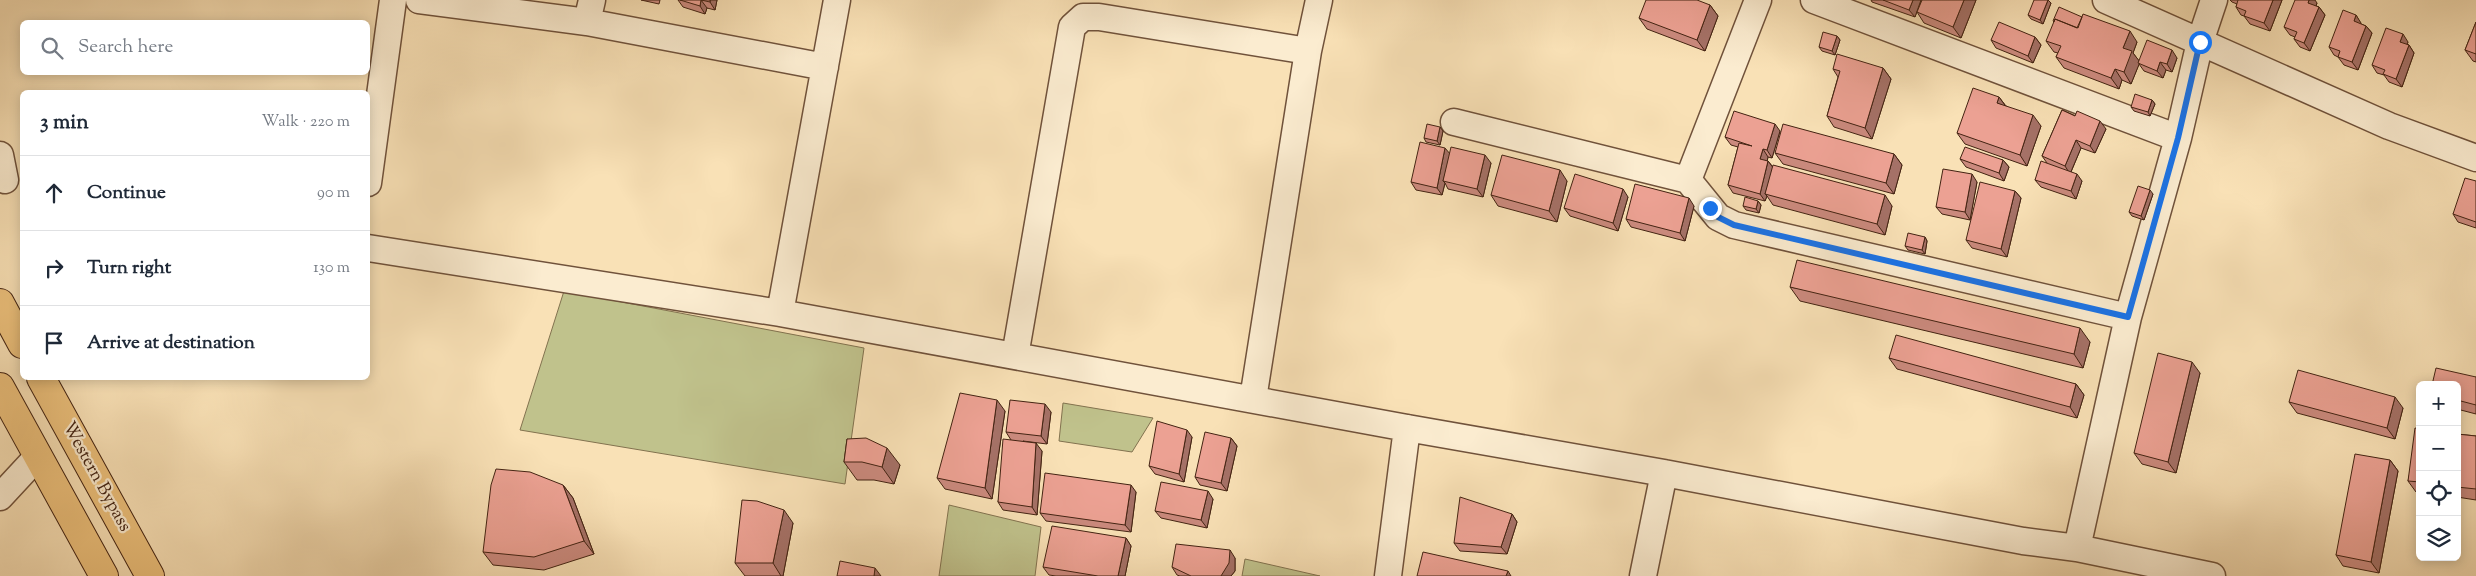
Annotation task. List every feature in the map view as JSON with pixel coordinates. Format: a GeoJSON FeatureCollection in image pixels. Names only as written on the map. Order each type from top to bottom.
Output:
{"type":"FeatureCollection","features":[{"type":"Feature","properties":{"kind":"main road"},"geometry":{"type":"LineString","coordinates":[[0,303],[20,340]]}},
{"type":"Feature","properties":{"kind":"main road","name":"Western Bypass"},"geometry":{"type":"LineString","coordinates":[[42,380],[150,576]]}},
{"type":"Feature","properties":{"kind":"main road"},"geometry":{"type":"LineString","coordinates":[[0,387],[104,576]]}},
{"type":"Feature","properties":{"kind":"street"},"geometry":{"type":"LineString","coordinates":[[370,168],[393,0]]}},
{"type":"Feature","properties":{"kind":"street"},"geometry":{"type":"LineString","coordinates":[[419,0],[590,11],[825,66]]}},
{"type":"Feature","properties":{"kind":"street"},"geometry":{"type":"LineString","coordinates":[[780,313],[837,0]]}},
{"type":"Feature","properties":{"kind":"street"},"geometry":{"type":"LineString","coordinates":[[1253,399],[1308,51],[1319,0]]}},
{"type":"Feature","properties":{"kind":"street"},"geometry":{"type":"LineString","coordinates":[[1688,180],[1758,0]]}},
{"type":"Feature","properties":{"kind":"street"},"geometry":{"type":"LineString","coordinates":[[1814,0],[2178,138]]}},
{"type":"Feature","properties":{"kind":"street"},"geometry":{"type":"LineString","coordinates":[[2106,0],[2389,126],[2476,158]]}},
{"type":"Feature","properties":{"kind":"street"},"geometry":{"type":"LineString","coordinates":[[2077,548],[2128,317],[2178,138],[2200,42],[2214,0]]}},
{"type":"Feature","properties":{"kind":"street"},"geometry":{"type":"LineString","coordinates":[[1015,356],[1072,26],[1083,18],[1099,17],[1308,51]]}},
{"type":"Feature","properties":{"kind":"street"},"geometry":{"type":"LineString","coordinates":[[1454,122],[1688,180],[1718,217],[1734,225],[2128,317]]}},
{"type":"Feature","properties":{"kind":"street"},"geometry":{"type":"LineString","coordinates":[[0,155],[9,181]]}},
{"type":"Feature","properties":{"kind":"street"},"geometry":{"type":"LineString","coordinates":[[370,248],[780,313],[1406,428],[1664,473],[2013,539],[2077,548],[2212,576]]}},
{"type":"Feature","properties":{"kind":"street"},"geometry":{"type":"LineString","coordinates":[[1388,576],[1406,428]]}},
{"type":"Feature","properties":{"kind":"street"},"geometry":{"type":"LineString","coordinates":[[0,497],[38,456]]}},
{"type":"Feature","properties":{"kind":"street"},"geometry":{"type":"LineString","coordinates":[[1643,576],[1664,473]]}},
{"type":"Feature","properties":{"kind":"green space"},"geometry":{"type":"Polygon","coordinates":[[[564,291],[864,348],[845,484],[520,430],[564,291]]]}},
{"type":"Feature","properties":{"kind":"green space"},"geometry":{"type":"Polygon","coordinates":[[[1063,403],[1153,418],[1132,452],[1059,441],[1063,403]]]}},
{"type":"Feature","properties":{"kind":"green space"},"geometry":{"type":"Polygon","coordinates":[[[949,505],[1041,527],[1035,576],[939,576],[949,505]]]}},
{"type":"Feature","properties":{"kind":"green space"},"geometry":{"type":"Polygon","coordinates":[[[1245,559],[1320,576],[1242,576],[1245,559]]]}},
{"type":"Feature","properties":{"kind":"building"},"geometry":{"type":"Polygon","coordinates":[[[680,0],[701,0],[700,6],[680,0]]]}},
{"type":"Feature","properties":{"kind":"building"},"geometry":{"type":"Polygon","coordinates":[[[1646,0],[1697,0],[1710,5],[1697,40],[1639,18],[1646,0]]]}},
{"type":"Feature","properties":{"kind":"building"},"geometry":{"type":"Polygon","coordinates":[[[1883,0],[1913,0],[1909,10],[1883,0]]]}},
{"type":"Feature","properties":{"kind":"building"},"geometry":{"type":"Polygon","coordinates":[[[1922,0],[1964,0],[1953,27],[1917,12],[1922,0]]]}},
{"type":"Feature","properties":{"kind":"building"},"geometry":{"type":"Polygon","coordinates":[[[2034,0],[2048,0],[2040,20],[2028,15],[2034,0]]]}},
{"type":"Feature","properties":{"kind":"building"},"geometry":{"type":"Polygon","coordinates":[[[2238,0],[2273,0],[2264,23],[2244,16],[2246,11],[2236,7],[2238,0]]]}},
{"type":"Feature","properties":{"kind":"building"},"geometry":{"type":"Polygon","coordinates":[[[2295,0],[2309,0],[2308,3],[2319,7],[2304,43],[2294,39],[2297,32],[2284,27],[2295,0]]]}},
{"type":"Feature","properties":{"kind":"building"},"geometry":{"type":"Polygon","coordinates":[[[2059,7],[2082,17],[2077,28],[2055,19],[2053,21],[2059,7]]]}},
{"type":"Feature","properties":{"kind":"building"},"geometry":{"type":"Polygon","coordinates":[[[2343,10],[2356,15],[2354,21],[2366,26],[2352,62],[2338,57],[2340,51],[2329,47],[2343,10]]]}},
{"type":"Feature","properties":{"kind":"building"},"geometry":{"type":"Polygon","coordinates":[[[2083,14],[2130,31],[2123,48],[2132,51],[2124,72],[2115,69],[2111,78],[2056,57],[2061,46],[2046,41],[2055,19],[2078,28],[2083,14]]]}},
{"type":"Feature","properties":{"kind":"building"},"geometry":{"type":"Polygon","coordinates":[[[1999,22],[2035,37],[2028,56],[1991,40],[1999,22]]]}},
{"type":"Feature","properties":{"kind":"building"},"geometry":{"type":"Polygon","coordinates":[[[2476,22],[2476,54],[2465,50],[2476,22]]]}},
{"type":"Feature","properties":{"kind":"building"},"geometry":{"type":"Polygon","coordinates":[[[2386,28],[2403,34],[2400,42],[2409,45],[2396,79],[2383,74],[2385,70],[2372,65],[2386,28]]]}},
{"type":"Feature","properties":{"kind":"building"},"geometry":{"type":"Polygon","coordinates":[[[1823,32],[1837,36],[1832,51],[1819,47],[1823,32]]]}},
{"type":"Feature","properties":{"kind":"building"},"geometry":{"type":"Polygon","coordinates":[[[2147,40],[2172,50],[2167,64],[2160,62],[2157,71],[2138,63],[2147,40]]]}},
{"type":"Feature","properties":{"kind":"building"},"geometry":{"type":"Polygon","coordinates":[[[1837,54],[1883,68],[1865,128],[1827,116],[1840,71],[1833,69],[1837,54]]]}},
{"type":"Feature","properties":{"kind":"building"},"geometry":{"type":"Polygon","coordinates":[[[1973,88],[1999,97],[1997,103],[2033,115],[2020,155],[1957,133],[1973,88]]]}},
{"type":"Feature","properties":{"kind":"building"},"geometry":{"type":"Polygon","coordinates":[[[2135,94],[2152,100],[2148,112],[2131,107],[2135,94]]]}},
{"type":"Feature","properties":{"kind":"building"},"geometry":{"type":"Polygon","coordinates":[[[2062,110],[2075,116],[2077,111],[2100,121],[2090,146],[2076,140],[2065,166],[2042,156],[2062,110]]]}},
{"type":"Feature","properties":{"kind":"building"},"geometry":{"type":"Polygon","coordinates":[[[1734,111],[1775,124],[1767,150],[1763,149],[1760,159],[1768,161],[1760,194],[1728,185],[1739,143],[1752,146],[1725,137],[1734,111]]]}},
{"type":"Feature","properties":{"kind":"building"},"geometry":{"type":"Polygon","coordinates":[[[1427,124],[1440,127],[1437,141],[1424,138],[1427,124]]]}},
{"type":"Feature","properties":{"kind":"building"},"geometry":{"type":"Polygon","coordinates":[[[1783,124],[1894,154],[1886,183],[1775,153],[1783,124]]]}},
{"type":"Feature","properties":{"kind":"building"},"geometry":{"type":"Polygon","coordinates":[[[1420,142],[1445,148],[1437,188],[1411,182],[1420,142]]]}},
{"type":"Feature","properties":{"kind":"building"},"geometry":{"type":"Polygon","coordinates":[[[1451,147],[1485,155],[1477,189],[1443,181],[1451,147]]]}},
{"type":"Feature","properties":{"kind":"building"},"geometry":{"type":"Polygon","coordinates":[[[1965,147],[2003,160],[1999,173],[1960,159],[1965,147]]]}},
{"type":"Feature","properties":{"kind":"building"},"geometry":{"type":"Polygon","coordinates":[[[1502,155],[1560,170],[1549,211],[1491,195],[1502,155]]]}},
{"type":"Feature","properties":{"kind":"building"},"geometry":{"type":"Polygon","coordinates":[[[2041,161],[2077,174],[2071,191],[2035,180],[2041,161]]]}},
{"type":"Feature","properties":{"kind":"building"},"geometry":{"type":"Polygon","coordinates":[[[1773,165],[1885,195],[1877,224],[1765,194],[1773,165]]]}},
{"type":"Feature","properties":{"kind":"building"},"geometry":{"type":"Polygon","coordinates":[[[1943,169],[1972,174],[1965,212],[1936,207],[1943,169]]]}},
{"type":"Feature","properties":{"kind":"building"},"geometry":{"type":"Polygon","coordinates":[[[1575,174],[1623,189],[1613,223],[1564,208],[1575,174]]]}},
{"type":"Feature","properties":{"kind":"building"},"geometry":{"type":"Polygon","coordinates":[[[2465,178],[2476,181],[2476,222],[2453,214],[2465,178]]]}},
{"type":"Feature","properties":{"kind":"building"},"geometry":{"type":"Polygon","coordinates":[[[1980,182],[2015,191],[2001,249],[1966,240],[1980,182]]]}},
{"type":"Feature","properties":{"kind":"building"},"geometry":{"type":"Polygon","coordinates":[[[1635,184],[1689,198],[1680,233],[1626,219],[1635,184]]]}},
{"type":"Feature","properties":{"kind":"building"},"geometry":{"type":"Polygon","coordinates":[[[2138,186],[2150,190],[2141,216],[2129,212],[2138,186]]]}},
{"type":"Feature","properties":{"kind":"building"},"geometry":{"type":"Polygon","coordinates":[[[1745,197],[1758,201],[1756,209],[1743,206],[1745,197]]]}},
{"type":"Feature","properties":{"kind":"building"},"geometry":{"type":"Polygon","coordinates":[[[1908,233],[1925,237],[1922,250],[1905,246],[1908,233]]]}},
{"type":"Feature","properties":{"kind":"building"},"geometry":{"type":"Polygon","coordinates":[[[1797,260],[2080,328],[2074,354],[1790,287],[1797,260]]]}},
{"type":"Feature","properties":{"kind":"building"},"geometry":{"type":"Polygon","coordinates":[[[1896,335],[2076,384],[2070,407],[1889,358],[1896,335]]]}},
{"type":"Feature","properties":{"kind":"building"},"geometry":{"type":"Polygon","coordinates":[[[2158,353],[2192,362],[2168,462],[2134,453],[2158,353]]]}},
{"type":"Feature","properties":{"kind":"building"},"geometry":{"type":"Polygon","coordinates":[[[2436,368],[2476,377],[2476,405],[2461,401],[2461,381],[2433,381],[2436,368]]]}},
{"type":"Feature","properties":{"kind":"building"},"geometry":{"type":"Polygon","coordinates":[[[2298,370],[2395,397],[2387,428],[2289,402],[2298,370]]]}},
{"type":"Feature","properties":{"kind":"building"},"geometry":{"type":"Polygon","coordinates":[[[960,393],[997,400],[985,488],[937,478],[960,393]]]}},
{"type":"Feature","properties":{"kind":"building"},"geometry":{"type":"Polygon","coordinates":[[[1010,400],[1045,404],[1041,436],[1006,432],[1010,400]]]}},
{"type":"Feature","properties":{"kind":"building"},"geometry":{"type":"Polygon","coordinates":[[[1157,421],[1187,430],[1179,474],[1149,466],[1157,421]]]}},
{"type":"Feature","properties":{"kind":"building"},"geometry":{"type":"Polygon","coordinates":[[[2415,428],[2416,482],[2408,481],[2415,428]]]}},
{"type":"Feature","properties":{"kind":"building"},"geometry":{"type":"Polygon","coordinates":[[[1205,432],[1231,438],[1221,483],[1195,477],[1205,432]]]}},
{"type":"Feature","properties":{"kind":"building"},"geometry":{"type":"Polygon","coordinates":[[[2461,434],[2476,436],[2476,489],[2461,487],[2461,434]]]}},
{"type":"Feature","properties":{"kind":"building"},"geometry":{"type":"Polygon","coordinates":[[[866,438],[887,448],[882,467],[862,462],[844,462],[847,439],[866,438]]]}},
{"type":"Feature","properties":{"kind":"building"},"geometry":{"type":"Polygon","coordinates":[[[1003,439],[1036,443],[1032,507],[998,502],[1003,439]]]}},
{"type":"Feature","properties":{"kind":"building"},"geometry":{"type":"Polygon","coordinates":[[[2355,454],[2390,460],[2371,562],[2336,555],[2355,454]]]}},
{"type":"Feature","properties":{"kind":"building"},"geometry":{"type":"Polygon","coordinates":[[[496,469],[530,472],[563,485],[584,541],[534,557],[483,552],[491,485],[496,469]]]}},
{"type":"Feature","properties":{"kind":"building"},"geometry":{"type":"Polygon","coordinates":[[[1045,473],[1131,485],[1125,525],[1040,513],[1045,473]]]}},
{"type":"Feature","properties":{"kind":"building"},"geometry":{"type":"Polygon","coordinates":[[[1161,482],[1208,491],[1201,520],[1155,511],[1161,482]]]}},
{"type":"Feature","properties":{"kind":"building"},"geometry":{"type":"Polygon","coordinates":[[[1460,497],[1512,514],[1501,547],[1454,543],[1460,497]]]}},
{"type":"Feature","properties":{"kind":"building"},"geometry":{"type":"Polygon","coordinates":[[[742,500],[757,501],[784,510],[773,563],[735,563],[742,500]]]}},
{"type":"Feature","properties":{"kind":"building"},"geometry":{"type":"Polygon","coordinates":[[[1052,526],[1126,538],[1118,576],[1098,576],[1043,567],[1052,526]]]}},
{"type":"Feature","properties":{"kind":"building"},"geometry":{"type":"Polygon","coordinates":[[[1176,544],[1230,550],[1229,563],[1221,576],[1191,576],[1172,567],[1176,544]]]}},
{"type":"Feature","properties":{"kind":"building"},"geometry":{"type":"Polygon","coordinates":[[[1423,552],[1508,571],[1506,576],[1417,576],[1423,552]]]}},
{"type":"Feature","properties":{"kind":"building"},"geometry":{"type":"Polygon","coordinates":[[[840,561],[875,568],[874,576],[837,576],[840,561]]]}},
{"type":"Feature","properties":{"kind":"route"},"geometry":{"type":"LineString","coordinates":[[1710,208],[1718,217],[1734,225],[2128,317],[2178,138],[2200,42]]}}]}
